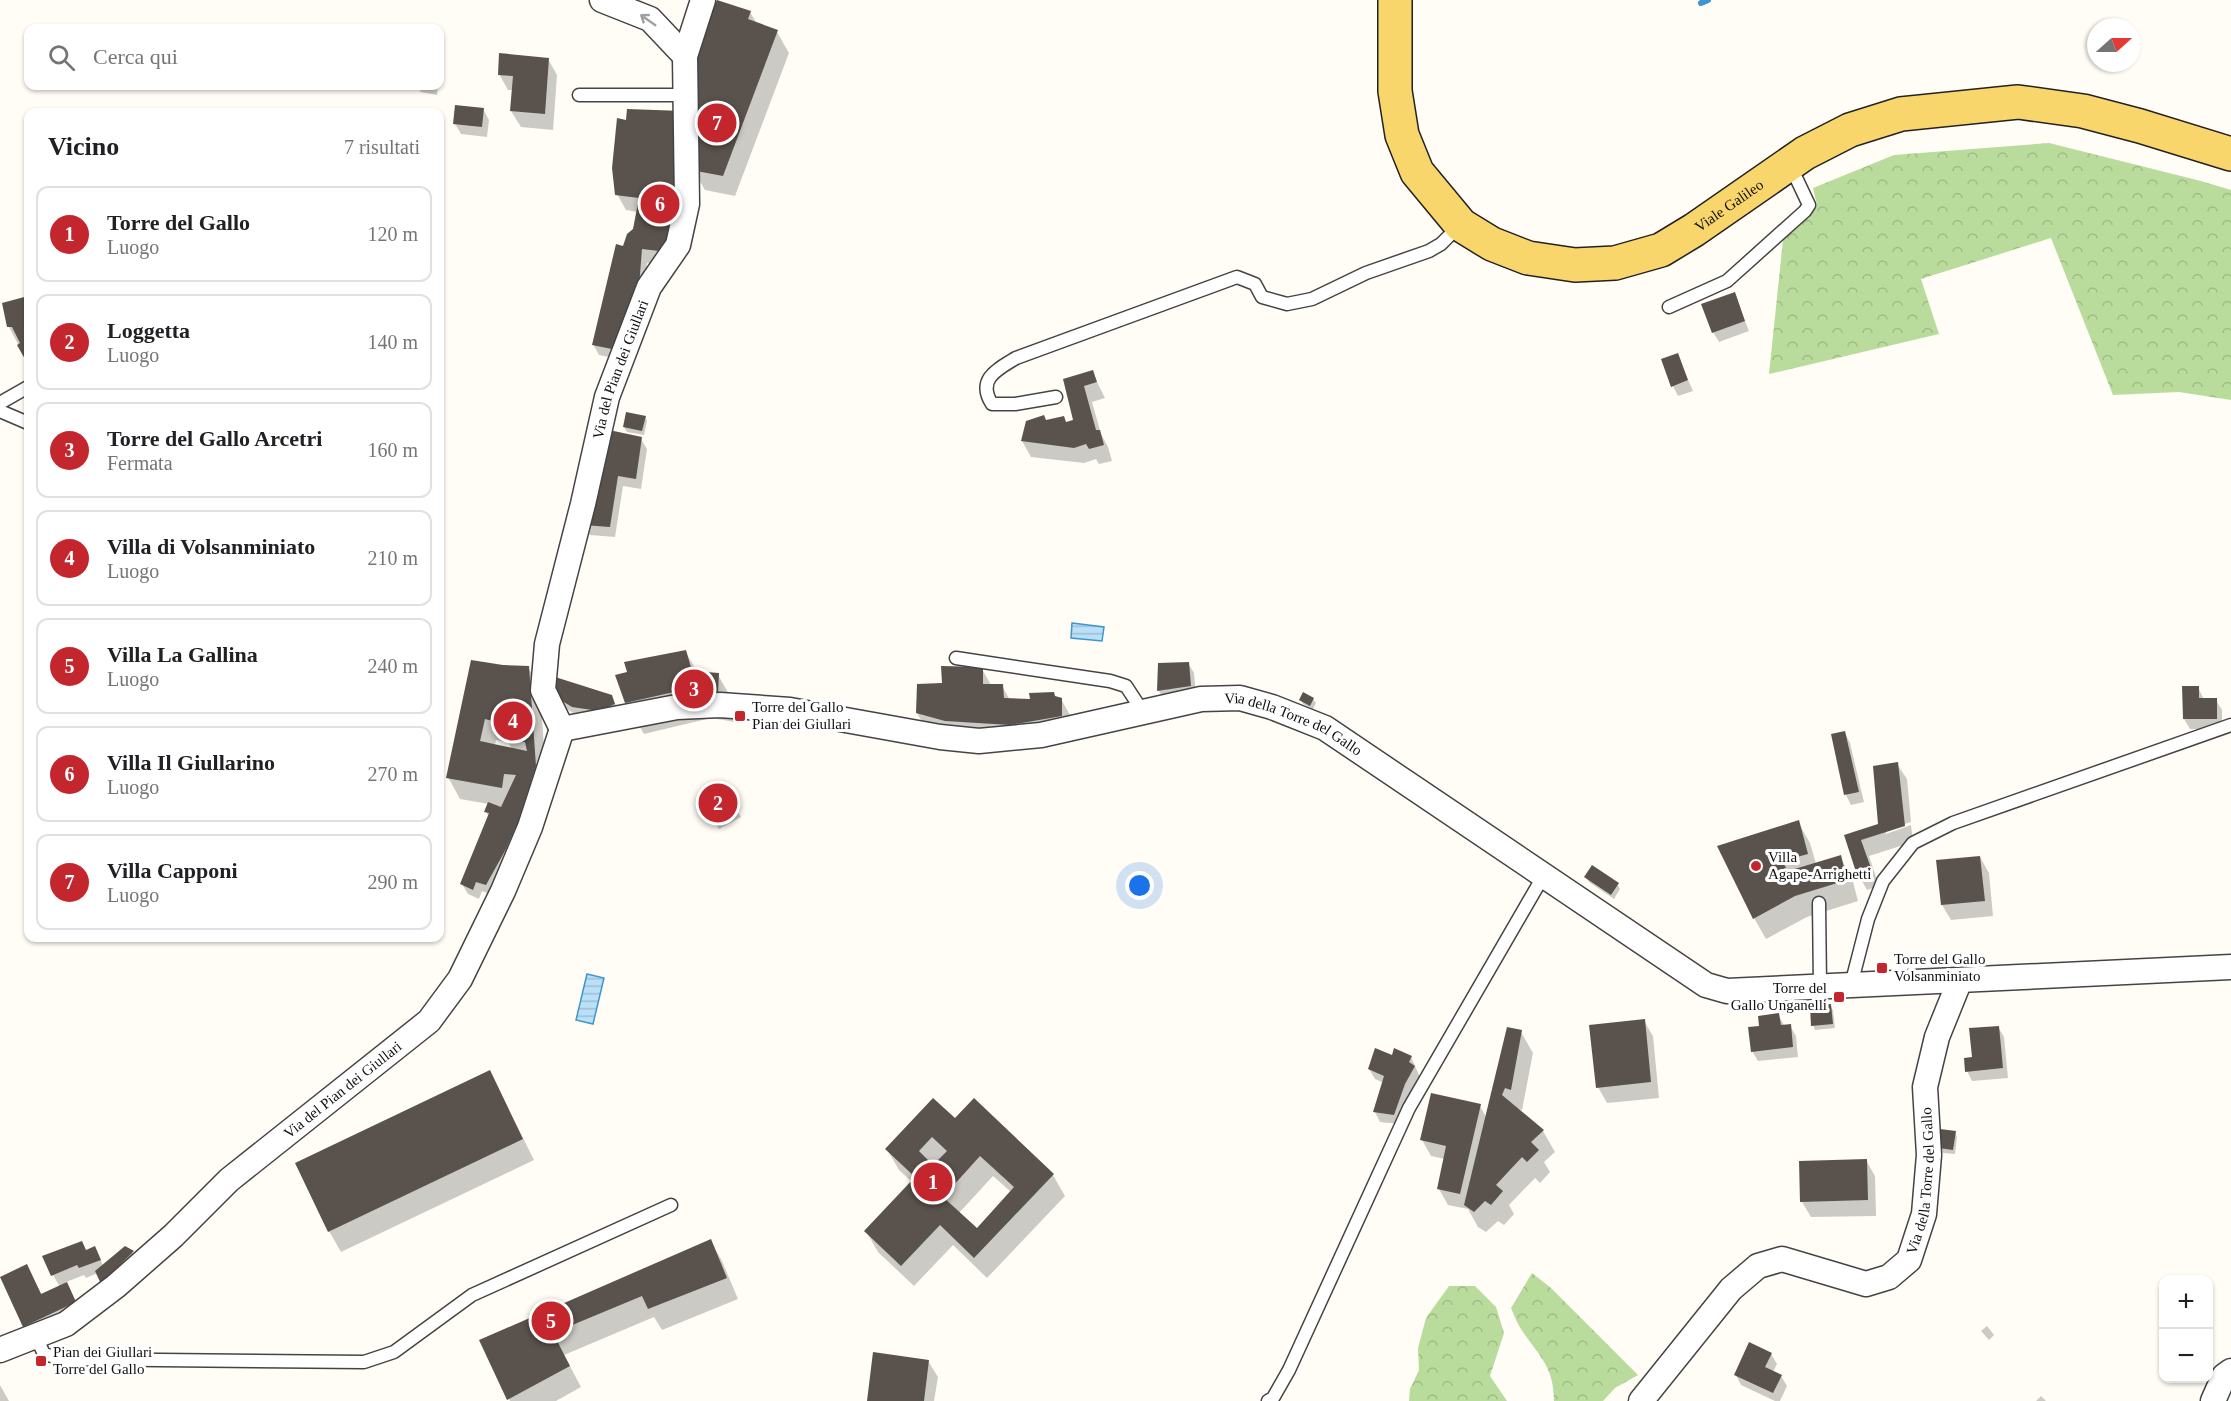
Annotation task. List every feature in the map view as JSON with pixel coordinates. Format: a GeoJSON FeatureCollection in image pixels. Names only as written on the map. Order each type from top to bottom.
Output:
{"type":"FeatureCollection","features":[{"type":"Feature","properties":{"kind":"main road","name":"Viale Galileo"},"geometry":{"type":"LineString","coordinates":[[1395,0],[1395,91],[1402,135],[1417,172],[1461,225],[1492,244],[1528,258],[1575,265],[1615,263],[1661,250],[1694,230],[1805,153],[1850,130],[1901,114],[2018,102],[2083,111],[2231,154]]}},
{"type":"Feature","properties":{"kind":"street"},"geometry":{"type":"LineString","coordinates":[[602,0],[650,19],[685,56]]}},
{"type":"Feature","properties":{"kind":"street","name":"Via del Pian dei Giullari"},"geometry":{"type":"LineString","coordinates":[[0,1350],[66,1324],[116,1286],[173,1236],[229,1180],[429,1021],[460,979],[503,891],[530,827],[562,729],[543,690],[547,645],[583,504],[607,397],[649,287],[678,245],[687,204],[685,56],[703,0]]}},
{"type":"Feature","properties":{"kind":"street","name":"Via della Torre del Gallo"},"geometry":{"type":"LineString","coordinates":[[562,729],[676,707],[741,706],[790,710],[940,737],[979,741],[1041,735],[1201,699],[1240,698],[1272,707],[1324,728],[1706,985],[1727,991],[2231,967]]}},
{"type":"Feature","properties":{"kind":"street","name":"Via della Torre del Gallo"},"geometry":{"type":"LineString","coordinates":[[1641,1401],[1731,1289],[1758,1266],[1782,1259],[1866,1284],[1889,1277],[1909,1260],[1924,1214],[1929,1155],[1925,1087],[1937,1037],[1960,980]]}},
{"type":"Feature","properties":{"kind":"street"},"geometry":{"type":"LineString","coordinates":[[2213,1401],[2224,1376],[2231,1371]]}},
{"type":"Feature","properties":{"kind":"lane"},"geometry":{"type":"LineString","coordinates":[[579,95],[686,95]]}},
{"type":"Feature","properties":{"kind":"lane"},"geometry":{"type":"LineString","coordinates":[[1669,307],[1727,281],[1805,211],[1809,205],[1790,164]]}},
{"type":"Feature","properties":{"kind":"lane"},"geometry":{"type":"LineString","coordinates":[[1056,397],[1015,404],[992,404],[988,397],[987,381],[995,370],[1017,358],[1237,277],[1255,284],[1262,297],[1287,304],[1312,299],[1366,273],[1429,251],[1441,244],[1461,225]]}},
{"type":"Feature","properties":{"kind":"lane"},"geometry":{"type":"LineString","coordinates":[[0,403],[24,389]]}},
{"type":"Feature","properties":{"kind":"lane"},"geometry":{"type":"LineString","coordinates":[[0,411],[24,421]]}},
{"type":"Feature","properties":{"kind":"lane"},"geometry":{"type":"LineString","coordinates":[[956,658],[1110,681],[1126,686],[1143,712]]}},
{"type":"Feature","properties":{"kind":"lane"},"geometry":{"type":"LineString","coordinates":[[1851,985],[1868,919],[1882,881],[1913,843],[1953,823],[2231,725]]}},
{"type":"Feature","properties":{"kind":"lane"},"geometry":{"type":"LineString","coordinates":[[1268,1401],[1273,1398],[1289,1370],[1409,1108],[1544,875]]}},
{"type":"Feature","properties":{"kind":"lane"},"geometry":{"type":"LineString","coordinates":[[1819,903],[1820,987]]}},
{"type":"Feature","properties":{"kind":"lane"},"geometry":{"type":"LineString","coordinates":[[36,1336],[44,1354],[63,1359],[364,1362],[394,1352],[472,1295],[671,1205]]}},
{"type":"Feature","properties":{"kind":"green space"},"geometry":{"type":"Polygon","coordinates":[[[2049,143],[2231,190],[2231,400],[2179,392],[2113,395],[2051,238],[1921,279],[1939,334],[1769,374],[1783,240],[1817,205],[1813,188],[1894,155],[2049,143]]]}},
{"type":"Feature","properties":{"kind":"green space"},"geometry":{"type":"Polygon","coordinates":[[[1532,1273],[1551,1288],[1638,1375],[1615,1388],[1603,1401],[1554,1401],[1548,1370],[1520,1327],[1511,1308],[1532,1273]]]}},
{"type":"Feature","properties":{"kind":"green space"},"geometry":{"type":"Polygon","coordinates":[[[1449,1286],[1475,1286],[1496,1307],[1504,1333],[1490,1376],[1507,1401],[1409,1401],[1410,1389],[1419,1370],[1418,1348],[1426,1318],[1449,1286]]]}},
{"type":"Feature","properties":{"kind":"water"},"geometry":{"type":"Polygon","coordinates":[[[1072,623],[1104,627],[1102,641],[1071,638],[1072,623]]]}},
{"type":"Feature","properties":{"kind":"water"},"geometry":{"type":"Polygon","coordinates":[[[587,974],[604,978],[593,1024],[576,1020],[587,974]]]}},
{"type":"Feature","properties":{"kind":"building"},"geometry":{"type":"Polygon","coordinates":[[[717,0],[751,11],[748,19],[778,30],[723,176],[691,170],[693,77],[709,6],[714,7],[717,0]]]}},
{"type":"Feature","properties":{"kind":"building"},"geometry":{"type":"Polygon","coordinates":[[[499,53],[549,58],[545,114],[510,111],[513,76],[498,75],[499,53]]]}},
{"type":"Feature","properties":{"kind":"building"},"geometry":{"type":"Polygon","coordinates":[[[455,105],[484,108],[482,127],[453,124],[455,105]]]}},
{"type":"Feature","properties":{"kind":"building"},"geometry":{"type":"Polygon","coordinates":[[[627,109],[683,111],[682,210],[668,252],[642,249],[639,287],[617,350],[592,345],[616,244],[623,246],[627,234],[633,229],[639,198],[615,195],[612,168],[617,118],[626,120],[627,109]]]}},
{"type":"Feature","properties":{"kind":"building"},"geometry":{"type":"Polygon","coordinates":[[[1735,292],[1745,321],[1712,333],[1701,304],[1735,292]]]}},
{"type":"Feature","properties":{"kind":"building"},"geometry":{"type":"Polygon","coordinates":[[[24,297],[24,357],[17,345],[20,343],[12,327],[7,327],[2,303],[24,297]]]}},
{"type":"Feature","properties":{"kind":"building"},"geometry":{"type":"Polygon","coordinates":[[[1678,353],[1688,380],[1671,387],[1661,359],[1678,353]]]}},
{"type":"Feature","properties":{"kind":"building"},"geometry":{"type":"Polygon","coordinates":[[[1093,370],[1097,382],[1084,386],[1096,430],[1100,430],[1104,445],[1089,449],[1086,444],[1074,448],[1021,441],[1026,421],[1044,415],[1046,420],[1064,416],[1066,422],[1073,420],[1063,379],[1093,370]]]}},
{"type":"Feature","properties":{"kind":"building"},"geometry":{"type":"Polygon","coordinates":[[[626,412],[646,416],[642,431],[623,427],[626,412]]]}},
{"type":"Feature","properties":{"kind":"building"},"geometry":{"type":"Polygon","coordinates":[[[609,430],[642,437],[636,479],[618,476],[610,527],[583,525],[609,430]]]}},
{"type":"Feature","properties":{"kind":"building"},"geometry":{"type":"Polygon","coordinates":[[[686,650],[692,671],[719,673],[718,692],[692,688],[625,703],[615,675],[627,672],[624,662],[686,650]]]}},
{"type":"Feature","properties":{"kind":"building"},"geometry":{"type":"Polygon","coordinates":[[[471,660],[529,666],[536,766],[518,822],[506,849],[486,885],[476,882],[473,890],[460,884],[489,813],[484,812],[488,802],[501,807],[516,775],[504,774],[502,788],[446,778],[471,660]],[[485,719],[480,741],[527,751],[525,742],[506,741],[504,724],[485,719]]]}},
{"type":"Feature","properties":{"kind":"building"},"geometry":{"type":"Polygon","coordinates":[[[1189,662],[1191,686],[1157,691],[1158,663],[1189,662]]]}},
{"type":"Feature","properties":{"kind":"building"},"geometry":{"type":"Polygon","coordinates":[[[941,666],[983,667],[983,684],[1003,684],[1004,698],[1030,699],[1029,693],[1054,692],[1055,696],[1062,698],[1062,716],[1010,725],[945,721],[916,713],[917,684],[942,683],[941,666]]]}},
{"type":"Feature","properties":{"kind":"building"},"geometry":{"type":"Polygon","coordinates":[[[552,676],[612,695],[615,704],[599,711],[572,707],[559,699],[550,684],[552,676]]]}},
{"type":"Feature","properties":{"kind":"building"},"geometry":{"type":"Polygon","coordinates":[[[2182,686],[2199,686],[2199,698],[2217,698],[2217,719],[2183,719],[2182,686]]]}},
{"type":"Feature","properties":{"kind":"building"},"geometry":{"type":"Polygon","coordinates":[[[1303,692],[1314,698],[1310,706],[1299,700],[1303,692]]]}},
{"type":"Feature","properties":{"kind":"building"},"geometry":{"type":"Polygon","coordinates":[[[1845,731],[1859,792],[1844,795],[1831,734],[1845,731]]]}},
{"type":"Feature","properties":{"kind":"building"},"geometry":{"type":"Polygon","coordinates":[[[1898,762],[1905,826],[1861,840],[1872,871],[1857,875],[1844,835],[1878,824],[1873,766],[1898,762]]]}},
{"type":"Feature","properties":{"kind":"building"},"geometry":{"type":"Polygon","coordinates":[[[725,786],[736,806],[712,820],[700,800],[725,786]]]}},
{"type":"Feature","properties":{"kind":"building","name":"Villa Agape-Arrighetti"},"geometry":{"type":"Polygon","coordinates":[[[1799,820],[1808,854],[1782,861],[1788,871],[1841,855],[1847,880],[1795,896],[1753,919],[1717,846],[1799,820]]]}},
{"type":"Feature","properties":{"kind":"building"},"geometry":{"type":"Polygon","coordinates":[[[1980,856],[1985,901],[1941,905],[1936,860],[1980,856]]]}},
{"type":"Feature","properties":{"kind":"building"},"geometry":{"type":"Polygon","coordinates":[[[1592,865],[1619,883],[1611,895],[1584,877],[1592,865]]]}},
{"type":"Feature","properties":{"kind":"building"},"geometry":{"type":"Polygon","coordinates":[[[1831,1004],[1833,1024],[1811,1026],[1810,1006],[1831,1004]]]}},
{"type":"Feature","properties":{"kind":"building"},"geometry":{"type":"Polygon","coordinates":[[[1779,1013],[1781,1025],[1791,1024],[1793,1047],[1751,1052],[1748,1027],[1759,1026],[1758,1016],[1779,1013]]]}},
{"type":"Feature","properties":{"kind":"building"},"geometry":{"type":"Polygon","coordinates":[[[1645,1019],[1651,1082],[1596,1088],[1589,1025],[1645,1019]]]}},
{"type":"Feature","properties":{"kind":"building"},"geometry":{"type":"Polygon","coordinates":[[[1999,1026],[2003,1068],[1965,1072],[1964,1058],[1972,1057],[1969,1028],[1999,1026]]]}},
{"type":"Feature","properties":{"kind":"building"},"geometry":{"type":"Polygon","coordinates":[[[1507,1027],[1522,1030],[1511,1090],[1505,1088],[1502,1095],[1544,1130],[1531,1142],[1539,1150],[1527,1162],[1522,1157],[1496,1185],[1503,1191],[1491,1205],[1485,1201],[1474,1212],[1464,1205],[1507,1027]]]}},
{"type":"Feature","properties":{"kind":"building"},"geometry":{"type":"Polygon","coordinates":[[[1375,1048],[1392,1055],[1394,1048],[1412,1056],[1409,1062],[1415,1066],[1405,1084],[1394,1115],[1373,1112],[1384,1076],[1368,1069],[1375,1048]]]}},
{"type":"Feature","properties":{"kind":"building"},"geometry":{"type":"Polygon","coordinates":[[[490,1070],[523,1139],[328,1232],[295,1163],[490,1070]]]}},
{"type":"Feature","properties":{"kind":"building"},"geometry":{"type":"Polygon","coordinates":[[[1431,1093],[1481,1104],[1460,1194],[1437,1189],[1446,1146],[1420,1140],[1431,1093]]]}},
{"type":"Feature","properties":{"kind":"building"},"geometry":{"type":"Polygon","coordinates":[[[933,1098],[955,1118],[974,1098],[1054,1174],[974,1258],[940,1225],[901,1266],[864,1231],[915,1177],[885,1149],[933,1098]],[[932,1137],[919,1151],[933,1165],[947,1151],[932,1137]],[[980,1156],[943,1197],[977,1228],[1014,1187],[980,1156]]]}},
{"type":"Feature","properties":{"kind":"building"},"geometry":{"type":"Polygon","coordinates":[[[1940,1129],[1956,1131],[1953,1150],[1939,1148],[1940,1129]]]}},
{"type":"Feature","properties":{"kind":"building"},"geometry":{"type":"Polygon","coordinates":[[[1867,1159],[1868,1200],[1800,1202],[1799,1161],[1867,1159]]]}},
{"type":"Feature","properties":{"kind":"building"},"geometry":{"type":"Polygon","coordinates":[[[711,1239],[727,1278],[648,1309],[642,1296],[553,1333],[570,1366],[507,1400],[479,1340],[711,1239]]]}},
{"type":"Feature","properties":{"kind":"building"},"geometry":{"type":"Polygon","coordinates":[[[82,1241],[86,1250],[95,1246],[101,1260],[79,1268],[77,1265],[51,1276],[42,1256],[82,1241]]]}},
{"type":"Feature","properties":{"kind":"building"},"geometry":{"type":"Polygon","coordinates":[[[125,1246],[134,1251],[101,1284],[95,1271],[125,1246]]]}},
{"type":"Feature","properties":{"kind":"building"},"geometry":{"type":"Polygon","coordinates":[[[27,1264],[41,1294],[67,1282],[76,1302],[23,1327],[0,1277],[27,1264]]]}},
{"type":"Feature","properties":{"kind":"building"},"geometry":{"type":"Polygon","coordinates":[[[1749,1342],[1772,1353],[1765,1367],[1782,1375],[1773,1393],[1734,1375],[1749,1342]]]}},
{"type":"Feature","properties":{"kind":"building"},"geometry":{"type":"Polygon","coordinates":[[[873,1352],[929,1360],[924,1401],[867,1401],[873,1352]]]}},
{"type":"Feature","properties":{"kind":"waterway"},"geometry":{"type":"LineString","coordinates":[[1701,3],[1708,0]]}},
{"type":"Feature","properties":{"kind":"place","name":"Villa Capponi"},"geometry":{"type":"Point","coordinates":[717,123]}},
{"type":"Feature","properties":{"kind":"place","name":"Villa Il Giullarino"},"geometry":{"type":"Point","coordinates":[660,204]}},
{"type":"Feature","properties":{"kind":"place","name":"Torre del Gallo Arcetri"},"geometry":{"type":"Point","coordinates":[694,689]}},
{"type":"Feature","properties":{"kind":"place","name":"Torre del Gallo Pian dei Giullari"},"geometry":{"type":"Point","coordinates":[740,716]}},
{"type":"Feature","properties":{"kind":"place","name":"Villa di Volsanminiato"},"geometry":{"type":"Point","coordinates":[513,721]}},
{"type":"Feature","properties":{"kind":"place","name":"Loggetta"},"geometry":{"type":"Point","coordinates":[718,803]}},
{"type":"Feature","properties":{"kind":"place","name":"Villa Agape-Arrighetti"},"geometry":{"type":"Point","coordinates":[1756,866]}},
{"type":"Feature","properties":{"kind":"place","name":"Torre del Gallo Volsanminiato"},"geometry":{"type":"Point","coordinates":[1882,968]}},
{"type":"Feature","properties":{"kind":"place","name":"Torre del Gallo Unganelli"},"geometry":{"type":"Point","coordinates":[1839,997]}},
{"type":"Feature","properties":{"kind":"place","name":"Torre del Gallo"},"geometry":{"type":"Point","coordinates":[933,1182]}},
{"type":"Feature","properties":{"kind":"place","name":"Villa La Gallina"},"geometry":{"type":"Point","coordinates":[551,1321]}},
{"type":"Feature","properties":{"kind":"place","name":"Pian dei Giullari Torre del Gallo"},"geometry":{"type":"Point","coordinates":[41,1361]}}]}
